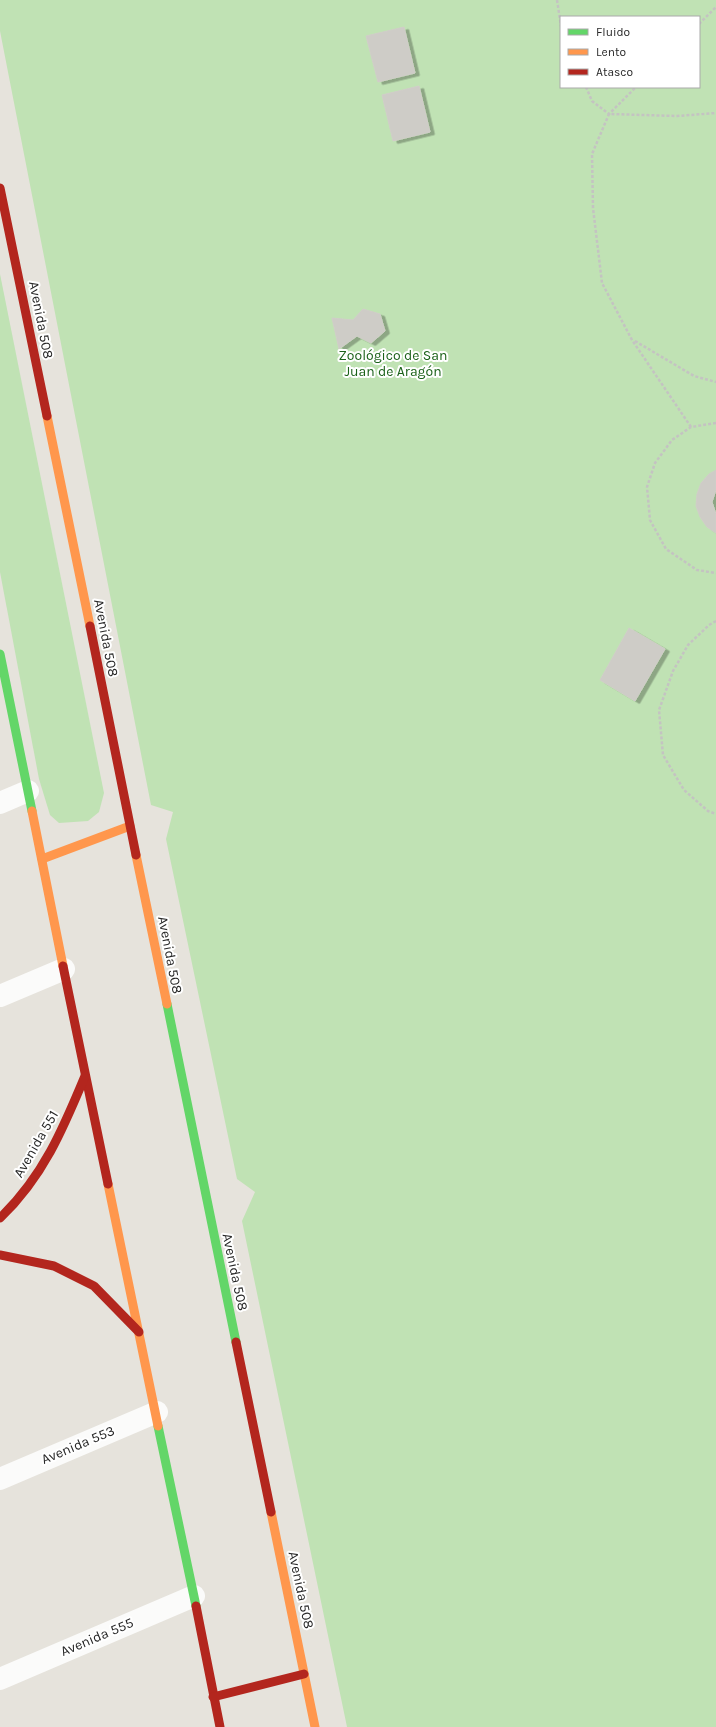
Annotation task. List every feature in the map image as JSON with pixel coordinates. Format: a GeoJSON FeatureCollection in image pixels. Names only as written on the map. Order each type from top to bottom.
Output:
{"type":"FeatureCollection","features":[{"type":"Feature","properties":{"kind":"main road","name":"Avenida 508"},"geometry":{"type":"LineString","coordinates":[[0,188],[315,1727]]}},
{"type":"Feature","properties":{"kind":"main road"},"geometry":{"type":"LineString","coordinates":[[0,654],[85,1076],[156,1412],[220,1727]]}},
{"type":"Feature","properties":{"kind":"main road"},"geometry":{"type":"LineString","coordinates":[[42,859],[130,826]]}},
{"type":"Feature","properties":{"kind":"main road","name":"Avenida 551"},"geometry":{"type":"LineString","coordinates":[[0,1218],[13,1207],[60,1137],[85,1076]]}},
{"type":"Feature","properties":{"kind":"main road"},"geometry":{"type":"LineString","coordinates":[[0,1256],[4,1255],[54,1266],[94,1286],[139,1332]]}},
{"type":"Feature","properties":{"kind":"main road"},"geometry":{"type":"LineString","coordinates":[[213,1697],[304,1674]]}},
{"type":"Feature","properties":{"kind":"street"},"geometry":{"type":"LineString","coordinates":[[0,803],[28,791]]}},
{"type":"Feature","properties":{"kind":"street"},"geometry":{"type":"LineString","coordinates":[[0,996],[64,969]]}},
{"type":"Feature","properties":{"kind":"street","name":"Avenida 553"},"geometry":{"type":"LineString","coordinates":[[0,1479],[156,1412]]}},
{"type":"Feature","properties":{"kind":"street","name":"Avenida 555"},"geometry":{"type":"LineString","coordinates":[[0,1679],[194,1596]]}},
{"type":"Feature","properties":{"kind":"path"},"geometry":{"type":"LineString","coordinates":[[557,0],[560,20]]}},
{"type":"Feature","properties":{"kind":"path"},"geometry":{"type":"LineString","coordinates":[[700,23],[716,7]]}},
{"type":"Feature","properties":{"kind":"path"},"geometry":{"type":"LineString","coordinates":[[586,88],[592,101],[609,114],[677,116],[716,113]]}},
{"type":"Feature","properties":{"kind":"path"},"geometry":{"type":"LineString","coordinates":[[635,88],[609,114],[592,154],[593,208],[602,284],[632,340],[691,427]]}},
{"type":"Feature","properties":{"kind":"path"},"geometry":{"type":"LineString","coordinates":[[632,340],[694,376],[716,382]]}},
{"type":"Feature","properties":{"kind":"path"},"geometry":{"type":"LineString","coordinates":[[716,423],[691,427],[672,440],[655,463],[647,487],[650,520],[666,549],[697,570],[716,574]]}},
{"type":"Feature","properties":{"kind":"path"},"geometry":{"type":"LineString","coordinates":[[716,621],[709,625],[688,645],[673,671],[659,710],[663,755],[684,790],[708,810],[716,814]]}},
{"type":"Feature","properties":{"kind":"green space","name":"Zoológico de San Juan de Aragón"},"geometry":{"type":"Polygon","coordinates":[[[0,0],[716,0],[716,1727],[347,1727],[242,1221],[255,1192],[237,1179],[166,839],[173,812],[151,805],[0,31],[0,0]]]}},
{"type":"Feature","properties":{"kind":"green space"},"geometry":{"type":"Polygon","coordinates":[[[0,274],[104,793],[99,812],[88,821],[59,823],[50,815],[39,779],[0,572],[0,274]]]}},
{"type":"Feature","properties":{"kind":"building"},"geometry":{"type":"Polygon","coordinates":[[[404,27],[415,73],[378,82],[366,36],[404,27]]]}},
{"type":"Feature","properties":{"kind":"building"},"geometry":{"type":"Polygon","coordinates":[[[419,86],[430,132],[393,141],[382,95],[419,86]]]}},
{"type":"Feature","properties":{"kind":"building"},"geometry":{"type":"Polygon","coordinates":[[[363,309],[380,314],[385,331],[371,343],[357,336],[339,349],[332,318],[353,320],[363,309]]]}},
{"type":"Feature","properties":{"kind":"building"},"geometry":{"type":"Polygon","coordinates":[[[716,470],[716,490],[712,502],[716,514],[716,533],[707,527],[700,517],[696,506],[697,494],[701,483],[709,474],[716,470]]]}},
{"type":"Feature","properties":{"kind":"building"},"geometry":{"type":"Polygon","coordinates":[[[629,628],[665,649],[635,701],[600,680],[629,628]]]}},
{"type":"Feature","properties":{"kind":"traffic: fast"},"geometry":{"type":"LineString","coordinates":[[0,654],[32,811]]}},
{"type":"Feature","properties":{"kind":"traffic: fast"},"geometry":{"type":"LineString","coordinates":[[167,1004],[236,1342]]}},
{"type":"Feature","properties":{"kind":"traffic: fast"},"geometry":{"type":"LineString","coordinates":[[158,1426],[196,1606]]}},
{"type":"Feature","properties":{"kind":"traffic: slow"},"geometry":{"type":"LineString","coordinates":[[47,416],[90,626]]}},
{"type":"Feature","properties":{"kind":"traffic: slow"},"geometry":{"type":"LineString","coordinates":[[32,811],[63,966]]}},
{"type":"Feature","properties":{"kind":"traffic: slow"},"geometry":{"type":"LineString","coordinates":[[42,859],[130,826]]}},
{"type":"Feature","properties":{"kind":"traffic: slow"},"geometry":{"type":"LineString","coordinates":[[136,855],[167,1004]]}},
{"type":"Feature","properties":{"kind":"traffic: slow"},"geometry":{"type":"LineString","coordinates":[[108,1184],[158,1426]]}},
{"type":"Feature","properties":{"kind":"traffic: slow"},"geometry":{"type":"LineString","coordinates":[[271,1512],[315,1727]]}},
{"type":"Feature","properties":{"kind":"traffic: jam"},"geometry":{"type":"LineString","coordinates":[[0,188],[47,416]]}},
{"type":"Feature","properties":{"kind":"traffic: jam"},"geometry":{"type":"LineString","coordinates":[[90,626],[136,855]]}},
{"type":"Feature","properties":{"kind":"traffic: jam"},"geometry":{"type":"LineString","coordinates":[[63,966],[108,1184]]}},
{"type":"Feature","properties":{"kind":"traffic: jam"},"geometry":{"type":"LineString","coordinates":[[0,1218],[15,1202],[40,1169],[60,1133],[85,1076]]}},
{"type":"Feature","properties":{"kind":"traffic: jam"},"geometry":{"type":"LineString","coordinates":[[0,1255],[54,1266],[94,1286],[139,1332]]}},
{"type":"Feature","properties":{"kind":"traffic: jam"},"geometry":{"type":"LineString","coordinates":[[236,1342],[271,1512]]}},
{"type":"Feature","properties":{"kind":"traffic: jam"},"geometry":{"type":"LineString","coordinates":[[196,1606],[220,1727]]}},
{"type":"Feature","properties":{"kind":"traffic: jam"},"geometry":{"type":"LineString","coordinates":[[213,1697],[304,1674]]}}]}
